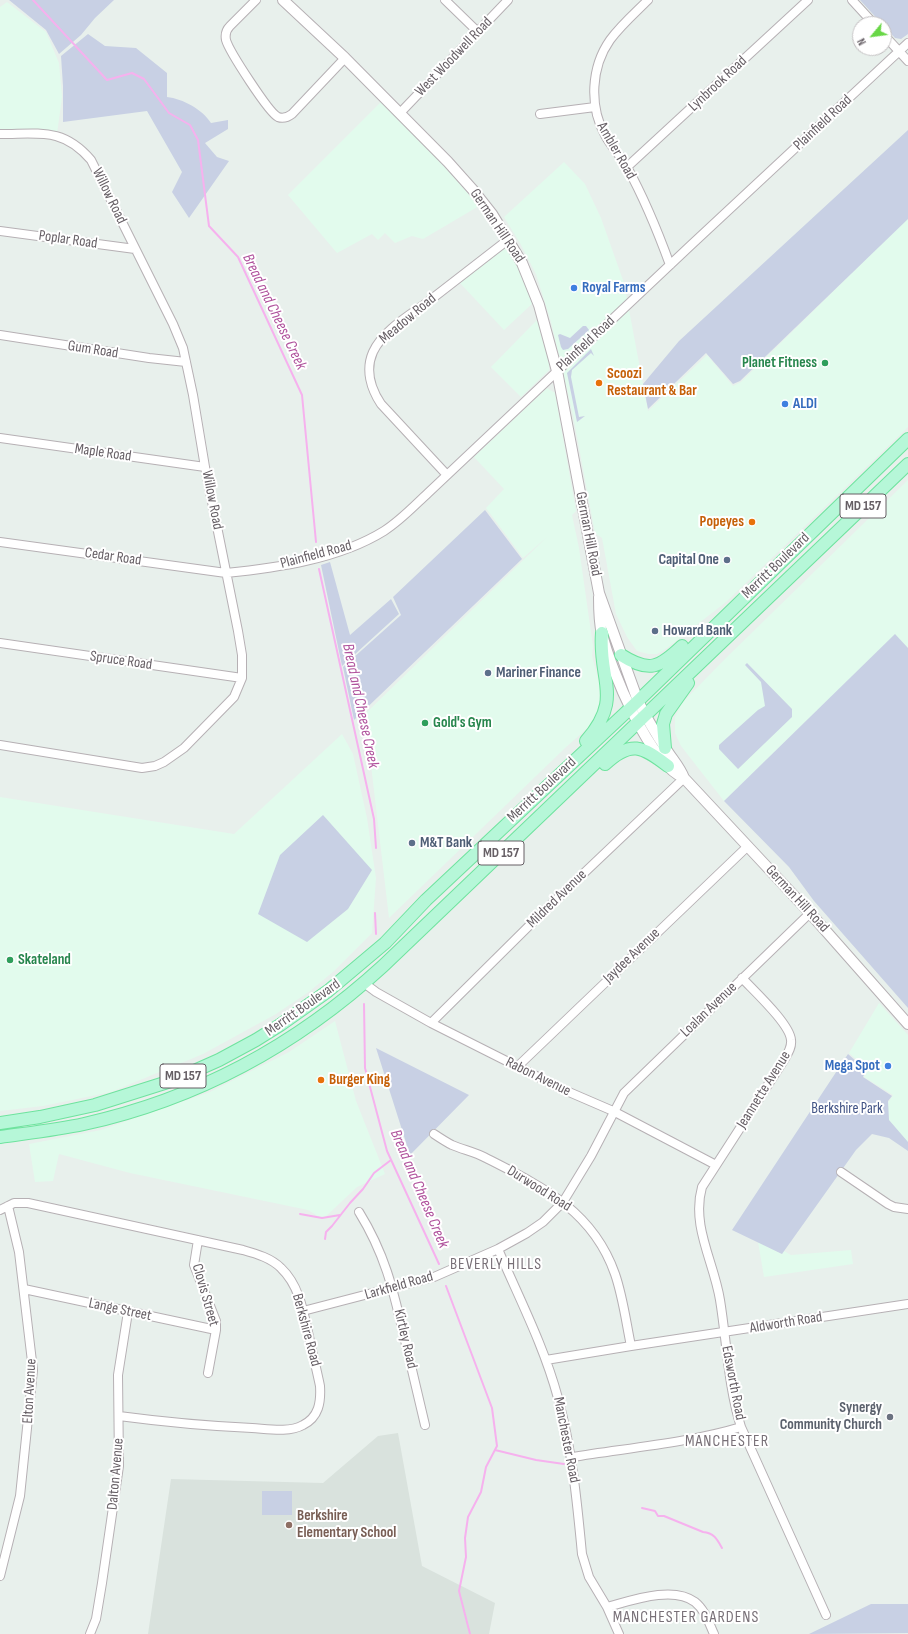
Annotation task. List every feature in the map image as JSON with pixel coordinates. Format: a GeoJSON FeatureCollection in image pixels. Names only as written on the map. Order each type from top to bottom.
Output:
{"type":"FeatureCollection","features":[{"type":"Feature","properties":{"kind":"main road","name":"Merritt Boulevard"},"geometry":{"type":"LineString","coordinates":[[0,1123],[40,1117],[95,1105],[147,1090],[195,1072],[250,1043],[280,1025],[328,991],[385,943],[426,900],[634,704],[908,439]]}},
{"type":"Feature","properties":{"kind":"main road","name":"Merritt Boulevard"},"geometry":{"type":"LineString","coordinates":[[0,1137],[83,1124],[156,1104],[228,1073],[277,1046],[321,1018],[364,983],[908,464]]}},
{"type":"Feature","properties":{"kind":"main road"},"geometry":{"type":"LineString","coordinates":[[621,655],[639,666],[644,667],[661,663],[669,659],[702,626],[728,604],[732,608]]}},
{"type":"Feature","properties":{"kind":"main road"},"geometry":{"type":"LineString","coordinates":[[581,753],[583,744],[603,719],[608,700],[601,647],[602,633]]}},
{"type":"Feature","properties":{"kind":"main road"},"geometry":{"type":"LineString","coordinates":[[665,748],[663,724],[666,714],[715,648]]}},
{"type":"Feature","properties":{"kind":"main road"},"geometry":{"type":"LineString","coordinates":[[561,795],[569,797],[614,756],[624,750],[632,748],[650,752],[668,766]]}},
{"type":"Feature","properties":{"kind":"main road"},"geometry":{"type":"LineString","coordinates":[[364,983],[362,971],[383,950],[385,943]]}},
{"type":"Feature","properties":{"kind":"main road"},"geometry":{"type":"LineString","coordinates":[[321,1018],[332,1004],[355,981],[356,976],[354,970]]}},
{"type":"Feature","properties":{"kind":"street"},"geometry":{"type":"LineString","coordinates":[[256,0],[230,26],[225,37],[229,49],[265,103],[278,117],[285,118],[292,114],[345,58]]}},
{"type":"Feature","properties":{"kind":"street","name":"German Hill Road"},"geometry":{"type":"LineString","coordinates":[[283,0],[345,58],[473,190],[509,239],[522,262],[535,292],[556,371],[599,593],[621,655],[634,704]]}},
{"type":"Feature","properties":{"kind":"street"},"geometry":{"type":"LineString","coordinates":[[445,0],[478,32]]}},
{"type":"Feature","properties":{"kind":"street","name":"West Woodwell Road"},"geometry":{"type":"LineString","coordinates":[[400,113],[508,0]]}},
{"type":"Feature","properties":{"kind":"street","name":"Ambler Road"},"geometry":{"type":"LineString","coordinates":[[648,0],[617,31],[603,53],[595,83],[595,107],[598,120],[605,136],[627,167],[651,218],[670,265]]}},
{"type":"Feature","properties":{"kind":"street","name":"Lynbrook Road"},"geometry":{"type":"LineString","coordinates":[[627,167],[808,0]]}},
{"type":"Feature","properties":{"kind":"street"},"geometry":{"type":"LineString","coordinates":[[852,0],[867,16]]}},
{"type":"Feature","properties":{"kind":"street","name":"Plainfield Road"},"geometry":{"type":"LineString","coordinates":[[226,573],[255,570],[324,556],[356,545],[386,530],[447,475],[556,371],[908,43]]}},
{"type":"Feature","properties":{"kind":"street"},"geometry":{"type":"LineString","coordinates":[[892,44],[908,61]]}},
{"type":"Feature","properties":{"kind":"street"},"geometry":{"type":"LineString","coordinates":[[540,114],[595,107]]}},
{"type":"Feature","properties":{"kind":"street","name":"Willow Road"},"geometry":{"type":"LineString","coordinates":[[0,134],[52,135],[62,137],[77,146],[91,160],[173,324],[186,362],[242,655],[242,678],[234,697],[184,748],[164,762],[155,766],[142,768],[0,745]]}},
{"type":"Feature","properties":{"kind":"street","name":"Poplar Road"},"geometry":{"type":"LineString","coordinates":[[0,231],[135,249]]}},
{"type":"Feature","properties":{"kind":"street","name":"Meadow Road"},"geometry":{"type":"LineString","coordinates":[[447,475],[390,414],[375,395],[369,370],[372,354],[380,342],[394,328],[509,239]]}},
{"type":"Feature","properties":{"kind":"street","name":"Gum Road"},"geometry":{"type":"LineString","coordinates":[[0,335],[149,358],[186,362]]}},
{"type":"Feature","properties":{"kind":"street","name":"Maple Road"},"geometry":{"type":"LineString","coordinates":[[0,438],[205,467]]}},
{"type":"Feature","properties":{"kind":"street","name":"Cedar Road"},"geometry":{"type":"LineString","coordinates":[[0,542],[226,573]]}},
{"type":"Feature","properties":{"kind":"street","name":"German Hill Road"},"geometry":{"type":"LineString","coordinates":[[599,593],[602,633],[641,719],[668,766],[676,774],[684,778],[748,846],[810,913],[908,1024]]}},
{"type":"Feature","properties":{"kind":"street","name":"Spruce Road"},"geometry":{"type":"LineString","coordinates":[[0,643],[242,678]]}},
{"type":"Feature","properties":{"kind":"street","name":"German Hill Road"},"geometry":{"type":"LineString","coordinates":[[641,719],[681,769],[684,778]]}},
{"type":"Feature","properties":{"kind":"street","name":"Mildred Avenue"},"geometry":{"type":"LineString","coordinates":[[431,1023],[544,911],[684,778]]}},
{"type":"Feature","properties":{"kind":"street","name":"Jaydee Avenue"},"geometry":{"type":"LineString","coordinates":[[517,1067],[748,846]]}},
{"type":"Feature","properties":{"kind":"street","name":"Loalan Avenue"},"geometry":{"type":"LineString","coordinates":[[613,1111],[624,1093],[632,1084],[810,913]]}},
{"type":"Feature","properties":{"kind":"street","name":"Jeannette Avenue"},"geometry":{"type":"LineString","coordinates":[[716,1165],[784,1060],[792,1045],[787,1029],[767,1004],[742,978]]}},
{"type":"Feature","properties":{"kind":"street","name":"Rabon Avenue"},"geometry":{"type":"LineString","coordinates":[[364,983],[376,992],[431,1023],[562,1089],[613,1111],[716,1165]]}},
{"type":"Feature","properties":{"kind":"street","name":"Larkfield Road"},"geometry":{"type":"LineString","coordinates":[[303,1311],[393,1289],[434,1277],[498,1249],[536,1227],[563,1202],[591,1156],[613,1111]]}},
{"type":"Feature","properties":{"kind":"street","name":"Durwood Road"},"geometry":{"type":"LineString","coordinates":[[434,1134],[452,1145],[474,1152],[507,1169],[563,1202],[578,1215],[600,1240],[606,1252],[619,1288],[630,1346]]}},
{"type":"Feature","properties":{"kind":"street","name":"Edsworth Road"},"geometry":{"type":"LineString","coordinates":[[716,1165],[702,1187],[698,1212],[699,1222],[720,1298],[734,1401],[741,1427],[826,1615]]}},
{"type":"Feature","properties":{"kind":"street"},"geometry":{"type":"LineString","coordinates":[[840,1172],[888,1204],[894,1207],[908,1209]]}},
{"type":"Feature","properties":{"kind":"street","name":"Berkshire Road"},"geometry":{"type":"LineString","coordinates":[[4,1208],[14,1203],[28,1203],[243,1250],[262,1255],[271,1260],[290,1278],[297,1292],[303,1311],[321,1394],[319,1408],[313,1418],[303,1425],[282,1429],[218,1427],[119,1416]]}},
{"type":"Feature","properties":{"kind":"street","name":"Elton Avenue"},"geometry":{"type":"LineString","coordinates":[[0,1576],[20,1496],[32,1383],[33,1354],[19,1252],[4,1208]]}},
{"type":"Feature","properties":{"kind":"street","name":"Kirtley Road"},"geometry":{"type":"LineString","coordinates":[[359,1212],[377,1244],[393,1289],[425,1425]]}},
{"type":"Feature","properties":{"kind":"street","name":"Clovis Street"},"geometry":{"type":"LineString","coordinates":[[198,1240],[194,1265],[201,1286],[214,1315],[216,1330],[208,1373]]}},
{"type":"Feature","properties":{"kind":"street","name":"Manchester Road"},"geometry":{"type":"LineString","coordinates":[[498,1249],[546,1360],[558,1398],[572,1457],[582,1554],[585,1567],[592,1583],[607,1607],[619,1634]]}},
{"type":"Feature","properties":{"kind":"street","name":"Lange Street"},"geometry":{"type":"LineString","coordinates":[[24,1289],[216,1330]]}},
{"type":"Feature","properties":{"kind":"street","name":"Aldworth Road"},"geometry":{"type":"LineString","coordinates":[[546,1360],[908,1304]]}},
{"type":"Feature","properties":{"kind":"street","name":"Dalton Avenue"},"geometry":{"type":"LineString","coordinates":[[90,1634],[96,1619],[120,1453],[118,1374],[128,1312]]}},
{"type":"Feature","properties":{"kind":"street"},"geometry":{"type":"LineString","coordinates":[[572,1457],[723,1433],[741,1427]]}},
{"type":"Feature","properties":{"kind":"street"},"geometry":{"type":"LineString","coordinates":[[607,1607],[658,1595],[667,1594],[682,1596],[694,1601],[702,1609],[714,1634]]}},
{"type":"Feature","properties":{"kind":"shaded area"},"geometry":{"type":"Polygon","coordinates":[[[7,2],[46,32],[59,63],[62,97],[57,134],[0,131],[0,7],[7,2]]]}},
{"type":"Feature","properties":{"kind":"shaded area"},"geometry":{"type":"Polygon","coordinates":[[[381,102],[432,152],[479,206],[423,239],[412,236],[395,243],[385,233],[378,240],[372,234],[337,253],[288,195],[381,102]]]}},
{"type":"Feature","properties":{"kind":"shaded area"},"geometry":{"type":"Polygon","coordinates":[[[564,162],[585,184],[601,218],[624,283],[648,411],[707,355],[733,386],[741,382],[908,218],[908,427],[726,602],[667,648],[657,654],[637,651],[627,637],[616,614],[602,538],[595,533],[573,415],[551,322],[536,274],[520,243],[504,217],[564,162]]]}},
{"type":"Feature","properties":{"kind":"shaded area"},"geometry":{"type":"Polygon","coordinates":[[[505,248],[511,252],[534,302],[504,330],[460,283],[505,248]]]}},
{"type":"Feature","properties":{"kind":"shaded area"},"geometry":{"type":"Polygon","coordinates":[[[537,320],[549,362],[549,370],[521,397],[491,367],[537,320]]]}},
{"type":"Feature","properties":{"kind":"shaded area"},"geometry":{"type":"Polygon","coordinates":[[[547,388],[555,393],[576,511],[572,515],[579,548],[593,646],[592,656],[602,694],[600,709],[595,720],[583,732],[389,918],[365,714],[547,537],[523,558],[486,508],[504,489],[474,457],[547,388]]]}},
{"type":"Feature","properties":{"kind":"shaded area"},"geometry":{"type":"Polygon","coordinates":[[[908,480],[908,648],[895,635],[724,801],[681,746],[675,733],[675,717],[682,703],[908,480]]]}},
{"type":"Feature","properties":{"kind":"shaded area"},"geometry":{"type":"Polygon","coordinates":[[[342,734],[353,754],[367,818],[376,878],[372,933],[334,971],[310,991],[276,1014],[203,1054],[111,1092],[43,1106],[0,1111],[0,797],[234,834],[342,734]]]}},
{"type":"Feature","properties":{"kind":"shaded area"},"geometry":{"type":"Polygon","coordinates":[[[879,1003],[908,1035],[908,1147],[879,1117],[893,1095],[864,1077],[867,1069],[849,1053],[879,1003]]]}},
{"type":"Feature","properties":{"kind":"shaded area"},"geometry":{"type":"Polygon","coordinates":[[[335,1021],[356,1101],[385,1174],[357,1187],[323,1219],[308,1210],[130,1173],[59,1154],[53,1181],[35,1182],[29,1144],[101,1130],[210,1092],[289,1052],[335,1021]]]}},
{"type":"Feature","properties":{"kind":"shaded area"},"geometry":{"type":"Polygon","coordinates":[[[758,1242],[782,1254],[784,1251],[791,1255],[851,1250],[853,1264],[764,1277],[758,1242]]]}},
{"type":"Feature","properties":{"kind":"shaded area","name":"Berkshire Elementary School"},"geometry":{"type":"Polygon","coordinates":[[[398,1433],[422,1566],[495,1603],[489,1634],[148,1634],[171,1479],[323,1483],[378,1436],[398,1433]]]}},
{"type":"Feature","properties":{"kind":"green space"},"geometry":{"type":"Polygon","coordinates":[[[9,0],[114,0],[95,18],[81,35],[59,54],[46,30],[9,0]]]}},
{"type":"Feature","properties":{"kind":"green space"},"geometry":{"type":"Polygon","coordinates":[[[860,0],[908,0],[908,34],[901,39],[895,38],[892,35],[892,16],[875,16],[860,0]]]}},
{"type":"Feature","properties":{"kind":"green space"},"geometry":{"type":"Polygon","coordinates":[[[88,34],[105,46],[136,48],[167,73],[167,97],[186,102],[203,113],[211,123],[228,120],[228,129],[205,143],[217,157],[229,161],[189,218],[172,192],[182,172],[147,111],[63,122],[61,56],[88,34]]]}},
{"type":"Feature","properties":{"kind":"green space"},"geometry":{"type":"Polygon","coordinates":[[[908,130],[908,219],[740,381],[733,384],[706,353],[648,409],[643,384],[679,341],[908,130]]]}},
{"type":"Feature","properties":{"kind":"green space"},"geometry":{"type":"Polygon","coordinates":[[[583,326],[586,326],[589,330],[568,349],[563,350],[558,335],[560,334],[570,338],[583,326]]]}},
{"type":"Feature","properties":{"kind":"green space"},"geometry":{"type":"Polygon","coordinates":[[[591,349],[594,356],[591,353],[572,370],[571,377],[579,417],[585,416],[577,422],[567,373],[591,349]]]}},
{"type":"Feature","properties":{"kind":"green space"},"geometry":{"type":"Polygon","coordinates":[[[485,510],[522,559],[354,720],[343,667],[401,615],[393,597],[485,510]]]}},
{"type":"Feature","properties":{"kind":"green space"},"geometry":{"type":"Polygon","coordinates":[[[330,562],[350,635],[391,599],[399,614],[342,666],[321,565],[330,562]]]}},
{"type":"Feature","properties":{"kind":"green space"},"geometry":{"type":"Polygon","coordinates":[[[895,634],[908,648],[908,1008],[814,901],[789,867],[724,801],[895,634]]]}},
{"type":"Feature","properties":{"kind":"green space"},"geometry":{"type":"Polygon","coordinates":[[[747,663],[792,709],[792,717],[738,769],[719,749],[719,745],[758,710],[765,706],[761,682],[745,665],[747,663]]]}},
{"type":"Feature","properties":{"kind":"green space"},"geometry":{"type":"Polygon","coordinates":[[[323,815],[372,870],[348,909],[307,942],[258,914],[280,855],[323,815]]]}},
{"type":"Feature","properties":{"kind":"green space"},"geometry":{"type":"Polygon","coordinates":[[[376,1048],[469,1095],[410,1155],[376,1048]]]}},
{"type":"Feature","properties":{"kind":"green space","name":"Berkshire Park"},"geometry":{"type":"Polygon","coordinates":[[[848,1054],[866,1070],[863,1077],[892,1096],[888,1101],[889,1120],[908,1142],[908,1151],[889,1138],[872,1134],[856,1150],[782,1254],[732,1230],[848,1054]]]}},
{"type":"Feature","properties":{"kind":"green space"},"geometry":{"type":"Polygon","coordinates":[[[262,1491],[292,1491],[292,1515],[262,1515],[262,1491]]]}},
{"type":"Feature","properties":{"kind":"green space"},"geometry":{"type":"Polygon","coordinates":[[[871,1604],[908,1604],[908,1633],[809,1634],[871,1604]]]}},
{"type":"Feature","properties":{"kind":"waterway","name":"Bread and Cheese Creek"},"geometry":{"type":"LineString","coordinates":[[33,0],[107,80],[132,73],[144,79],[169,113],[190,125],[198,140],[209,226],[238,257],[302,395],[316,542]]}},
{"type":"Feature","properties":{"kind":"waterway","name":"Bread and Cheese Creek"},"geometry":{"type":"LineString","coordinates":[[319,569],[374,819],[376,848]]}},
{"type":"Feature","properties":{"kind":"waterway","name":"Bread and Cheese Creek"},"geometry":{"type":"LineString","coordinates":[[375,913],[376,934]]}},
{"type":"Feature","properties":{"kind":"waterway","name":"Bread and Cheese Creek"},"geometry":{"type":"LineString","coordinates":[[364,1004],[365,1068],[387,1151],[439,1264]]}},
{"type":"Feature","properties":{"kind":"waterway"},"geometry":{"type":"LineString","coordinates":[[325,1239],[326,1232],[363,1189],[374,1173],[391,1160]]}},
{"type":"Feature","properties":{"kind":"waterway"},"geometry":{"type":"LineString","coordinates":[[300,1214],[322,1218],[340,1215]]}},
{"type":"Feature","properties":{"kind":"waterway","name":"Bread and Cheese Creek"},"geometry":{"type":"LineString","coordinates":[[446,1286],[492,1408],[497,1446],[486,1467],[481,1492],[468,1517],[465,1538],[466,1557],[459,1591],[470,1634]]}},
{"type":"Feature","properties":{"kind":"waterway","name":"Bread and Cheese Creek"},"geometry":{"type":"LineString","coordinates":[[495,1450],[536,1460],[564,1464]]}},
{"type":"Feature","properties":{"kind":"waterway","name":"Bread and Cheese Creek"},"geometry":{"type":"LineString","coordinates":[[642,1508],[655,1511],[658,1516],[664,1516],[713,1535],[722,1548]]}},
{"type":"Feature","properties":{"kind":"place","name":"Royal Farms"},"geometry":{"type":"Point","coordinates":[574,288]}},
{"type":"Feature","properties":{"kind":"place","name":"Planet Fitness"},"geometry":{"type":"Point","coordinates":[825,363]}},
{"type":"Feature","properties":{"kind":"place","name":"Scoozi Restaurant & Bar"},"geometry":{"type":"Point","coordinates":[599,383]}},
{"type":"Feature","properties":{"kind":"place","name":"ALDI"},"geometry":{"type":"Point","coordinates":[785,404]}},
{"type":"Feature","properties":{"kind":"place","name":"Popeyes"},"geometry":{"type":"Point","coordinates":[752,522]}},
{"type":"Feature","properties":{"kind":"place","name":"Capital One"},"geometry":{"type":"Point","coordinates":[727,560]}},
{"type":"Feature","properties":{"kind":"place","name":"Howard Bank"},"geometry":{"type":"Point","coordinates":[655,631]}},
{"type":"Feature","properties":{"kind":"place","name":"Mariner Finance"},"geometry":{"type":"Point","coordinates":[488,673]}},
{"type":"Feature","properties":{"kind":"place","name":"Gold's Gym"},"geometry":{"type":"Point","coordinates":[425,723]}},
{"type":"Feature","properties":{"kind":"place","name":"M&T Bank"},"geometry":{"type":"Point","coordinates":[412,843]}},
{"type":"Feature","properties":{"kind":"place","name":"Skateland"},"geometry":{"type":"Point","coordinates":[10,960]}},
{"type":"Feature","properties":{"kind":"place","name":"Mega Spot"},"geometry":{"type":"Point","coordinates":[888,1066]}},
{"type":"Feature","properties":{"kind":"place","name":"Burger King"},"geometry":{"type":"Point","coordinates":[321,1080]}},
{"type":"Feature","properties":{"kind":"place","name":"Synergy Community Church"},"geometry":{"type":"Point","coordinates":[890,1417]}},
{"type":"Feature","properties":{"kind":"place","name":"Berkshire Elementary School"},"geometry":{"type":"Point","coordinates":[289,1525]}},
{"type":"Feature","properties":{"kind":"district","name":"BEVERLY HILLS"},"geometry":{"type":"Point","coordinates":[496,1265]}},
{"type":"Feature","properties":{"kind":"district","name":"MANCHESTER"},"geometry":{"type":"Point","coordinates":[727,1442]}},
{"type":"Feature","properties":{"kind":"district","name":"MANCHESTER GARDENS"},"geometry":{"type":"Point","coordinates":[686,1618]}}]}
